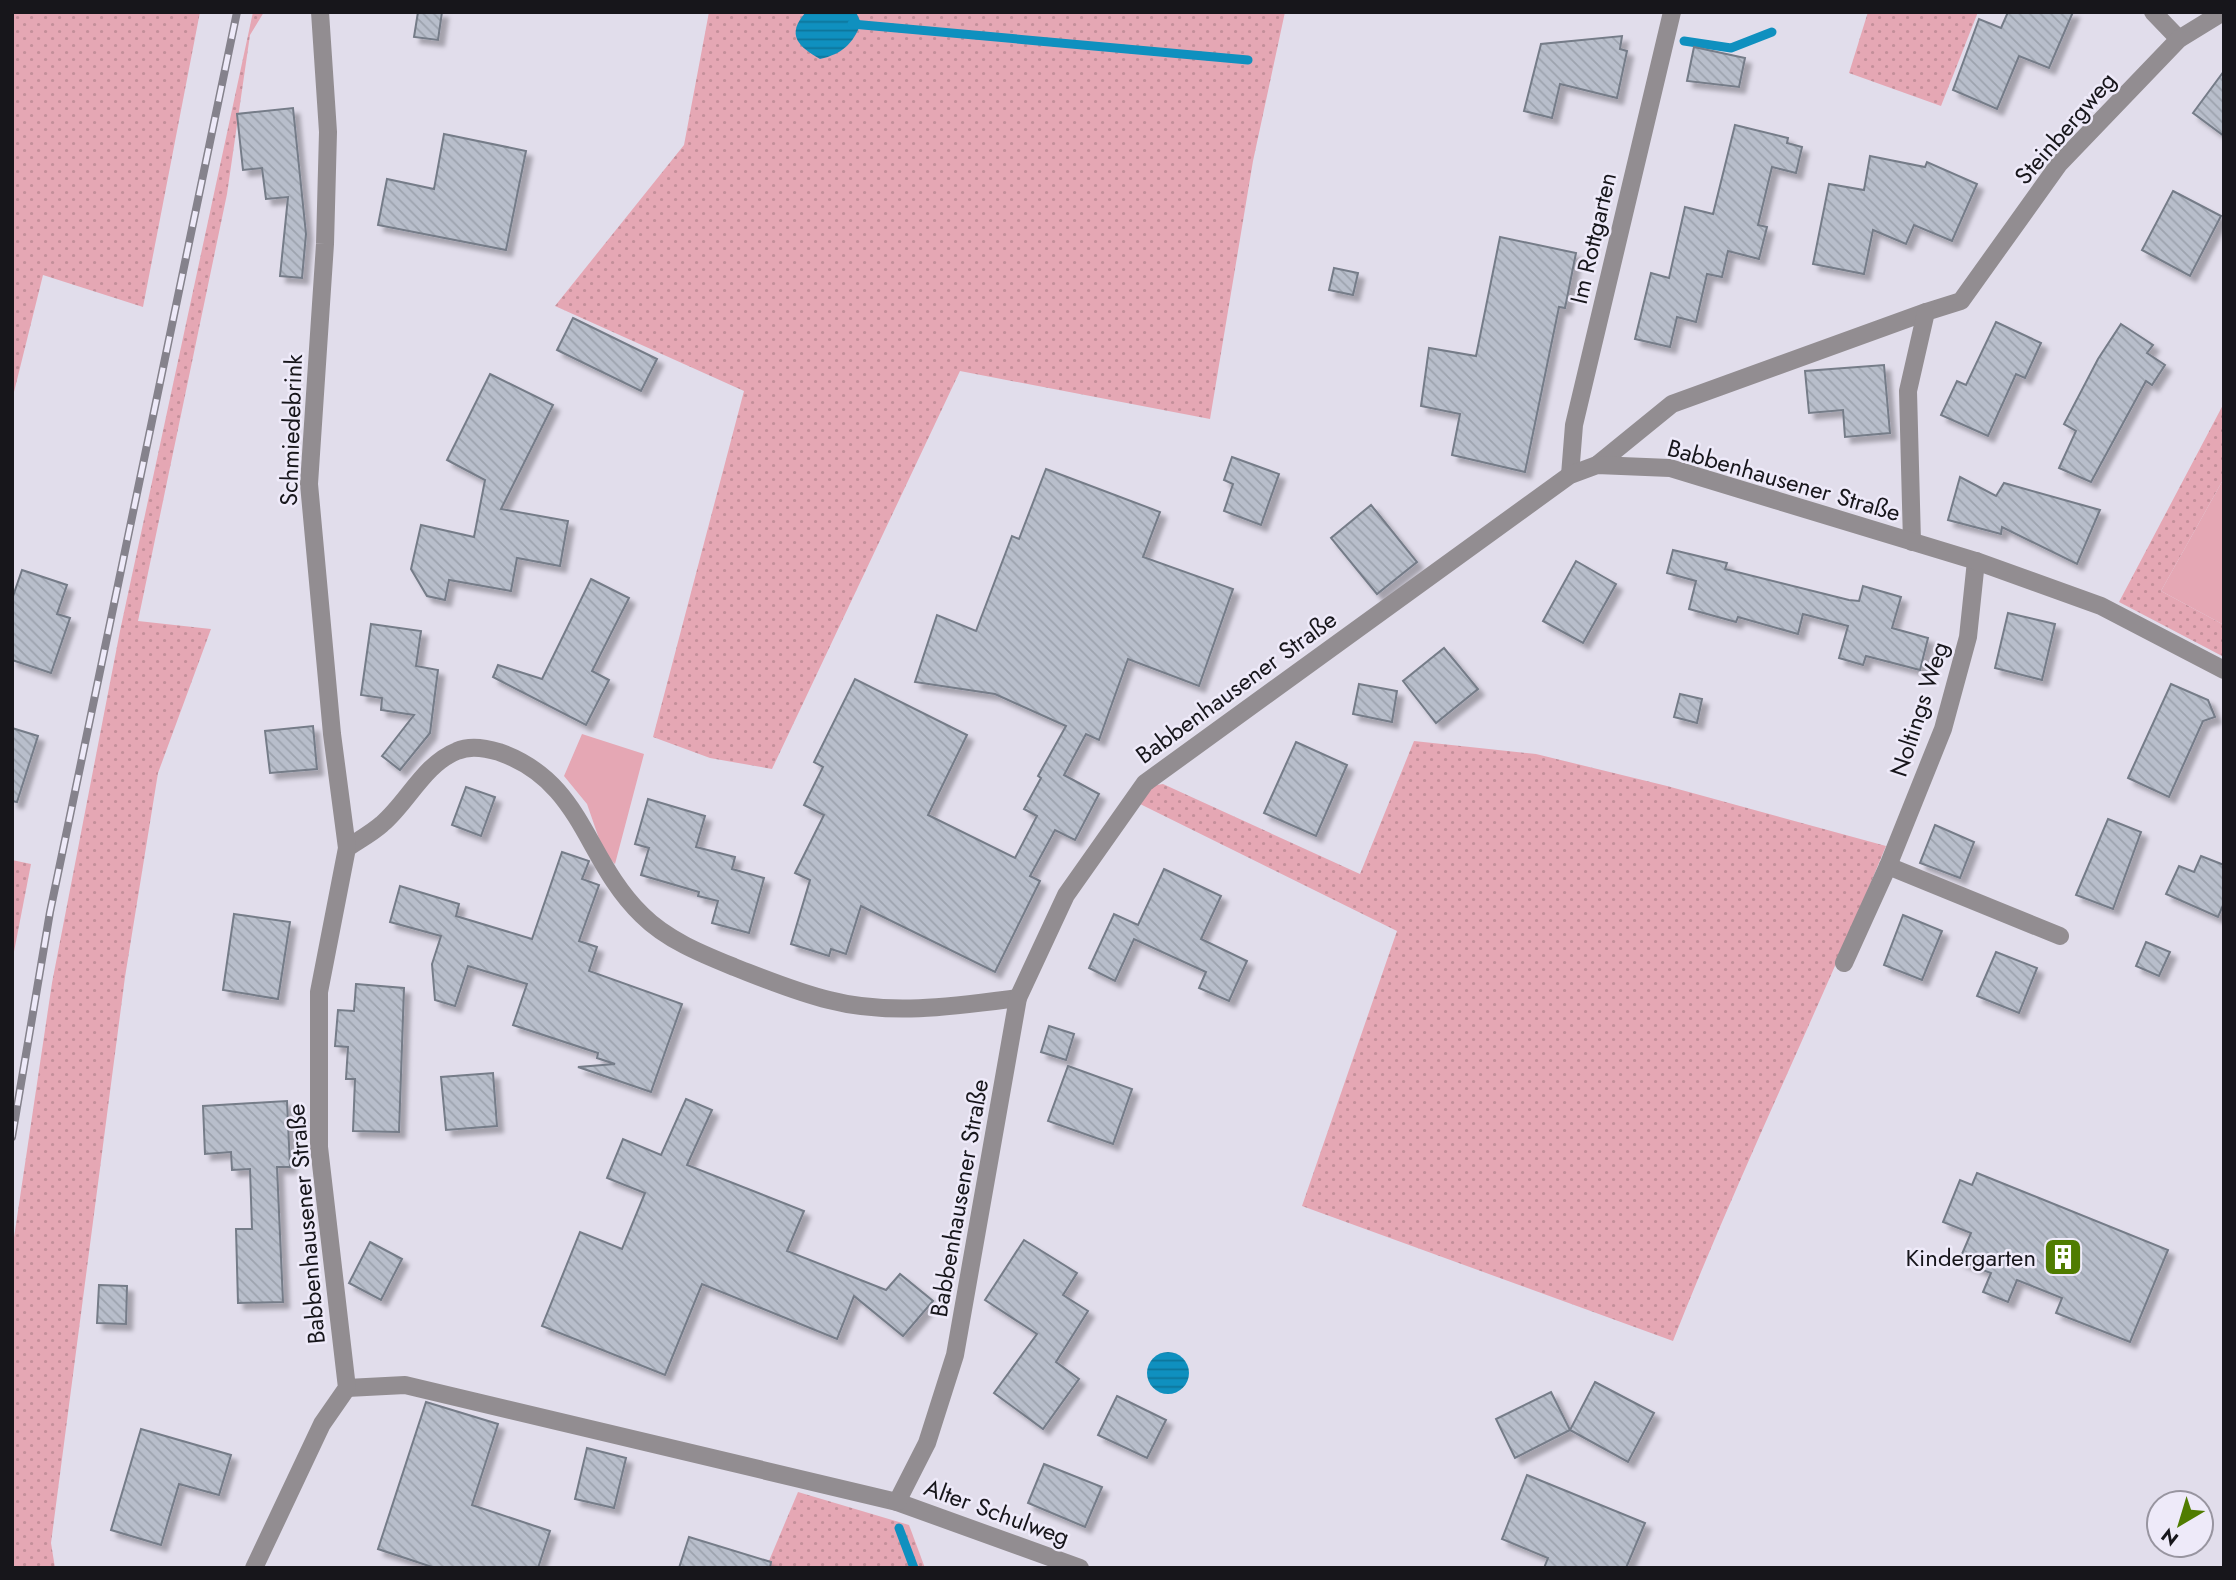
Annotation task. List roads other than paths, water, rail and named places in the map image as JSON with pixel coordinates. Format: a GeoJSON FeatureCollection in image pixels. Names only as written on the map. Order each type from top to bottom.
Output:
{"type":"FeatureCollection","features":[{"type":"Feature","properties":{"kind":"street","name":"Schmiedebrink"},"geometry":{"type":"LineString","coordinates":[[320,12],[328,132],[325,244],[309,484],[332,734],[347,848]]}},
{"type":"Feature","properties":{"kind":"street","name":"Im Rottgarten"},"geometry":{"type":"LineString","coordinates":[[1570,475],[1574,425],[1672,12]]}},
{"type":"Feature","properties":{"kind":"street"},"geometry":{"type":"LineString","coordinates":[[2153,12],[2179,39]]}},
{"type":"Feature","properties":{"kind":"street","name":"Steinbergweg"},"geometry":{"type":"LineString","coordinates":[[1597,466],[1672,404],[1961,301],[2059,164],[2179,39],[2223,12]]}},
{"type":"Feature","properties":{"kind":"street"},"geometry":{"type":"LineString","coordinates":[[1912,542],[1908,391],[1926,312]]}},
{"type":"Feature","properties":{"kind":"street","name":"Babbenhausener Straße"},"geometry":{"type":"LineString","coordinates":[[897,1502],[927,1443],[956,1355],[1018,998],[1066,895],[1145,783],[1425,583],[1570,475],[1597,466],[1670,468],[1976,561],[2101,607],[2224,670]]}},
{"type":"Feature","properties":{"kind":"street","name":"Noltings Weg"},"geometry":{"type":"LineString","coordinates":[[1843,963],[1888,866],[1943,729],[1968,637],[1976,561]]}},
{"type":"Feature","properties":{"kind":"street"},"geometry":{"type":"LineString","coordinates":[[347,848],[383,824],[432,768],[458,750],[485,747],[523,763],[556,787],[574,809],[603,866],[642,916],[689,949],[773,983],[831,1001],[884,1008],[947,1007],[1018,998]]}},
{"type":"Feature","properties":{"kind":"street","name":"Babbenhausener Straße"},"geometry":{"type":"LineString","coordinates":[[347,848],[318,992],[319,1147],[347,1388]]}},
{"type":"Feature","properties":{"kind":"street"},"geometry":{"type":"LineString","coordinates":[[1888,866],[2060,936]]}},
{"type":"Feature","properties":{"kind":"street"},"geometry":{"type":"LineString","coordinates":[[254,1568],[322,1424],[347,1388],[405,1385],[897,1502]]}},
{"type":"Feature","properties":{"kind":"street","name":"Alter Schulweg"},"geometry":{"type":"LineString","coordinates":[[897,1502],[1080,1568]]}},
{"type":"Feature","properties":{"kind":"water"},"geometry":{"type":"Polygon","coordinates":[[[806,12],[856,12],[861,23],[846,47],[820,59],[797,40],[796,27],[806,12]]]}},
{"type":"Feature","properties":{"kind":"water"},"geometry":{"type":"Polygon","coordinates":[[[1168,1352],[1183,1358],[1189,1373],[1183,1388],[1168,1394],[1153,1388],[1147,1373],[1153,1358],[1168,1352]]]}},
{"type":"Feature","properties":{"kind":"waterway"},"geometry":{"type":"LineString","coordinates":[[852,24],[1248,60]]}},
{"type":"Feature","properties":{"kind":"waterway"},"geometry":{"type":"LineString","coordinates":[[1684,41],[1731,48],[1772,32]]}},
{"type":"Feature","properties":{"kind":"waterway"},"geometry":{"type":"LineString","coordinates":[[899,1528],[914,1568]]}},
{"type":"Feature","properties":{"kind":"railway"},"geometry":{"type":"LineString","coordinates":[[12,1137],[50,912],[237,12]]}},
{"type":"Feature","properties":{"kind":"place","name":"Kindergarten"},"geometry":{"type":"Point","coordinates":[2063,1257]}}]}
